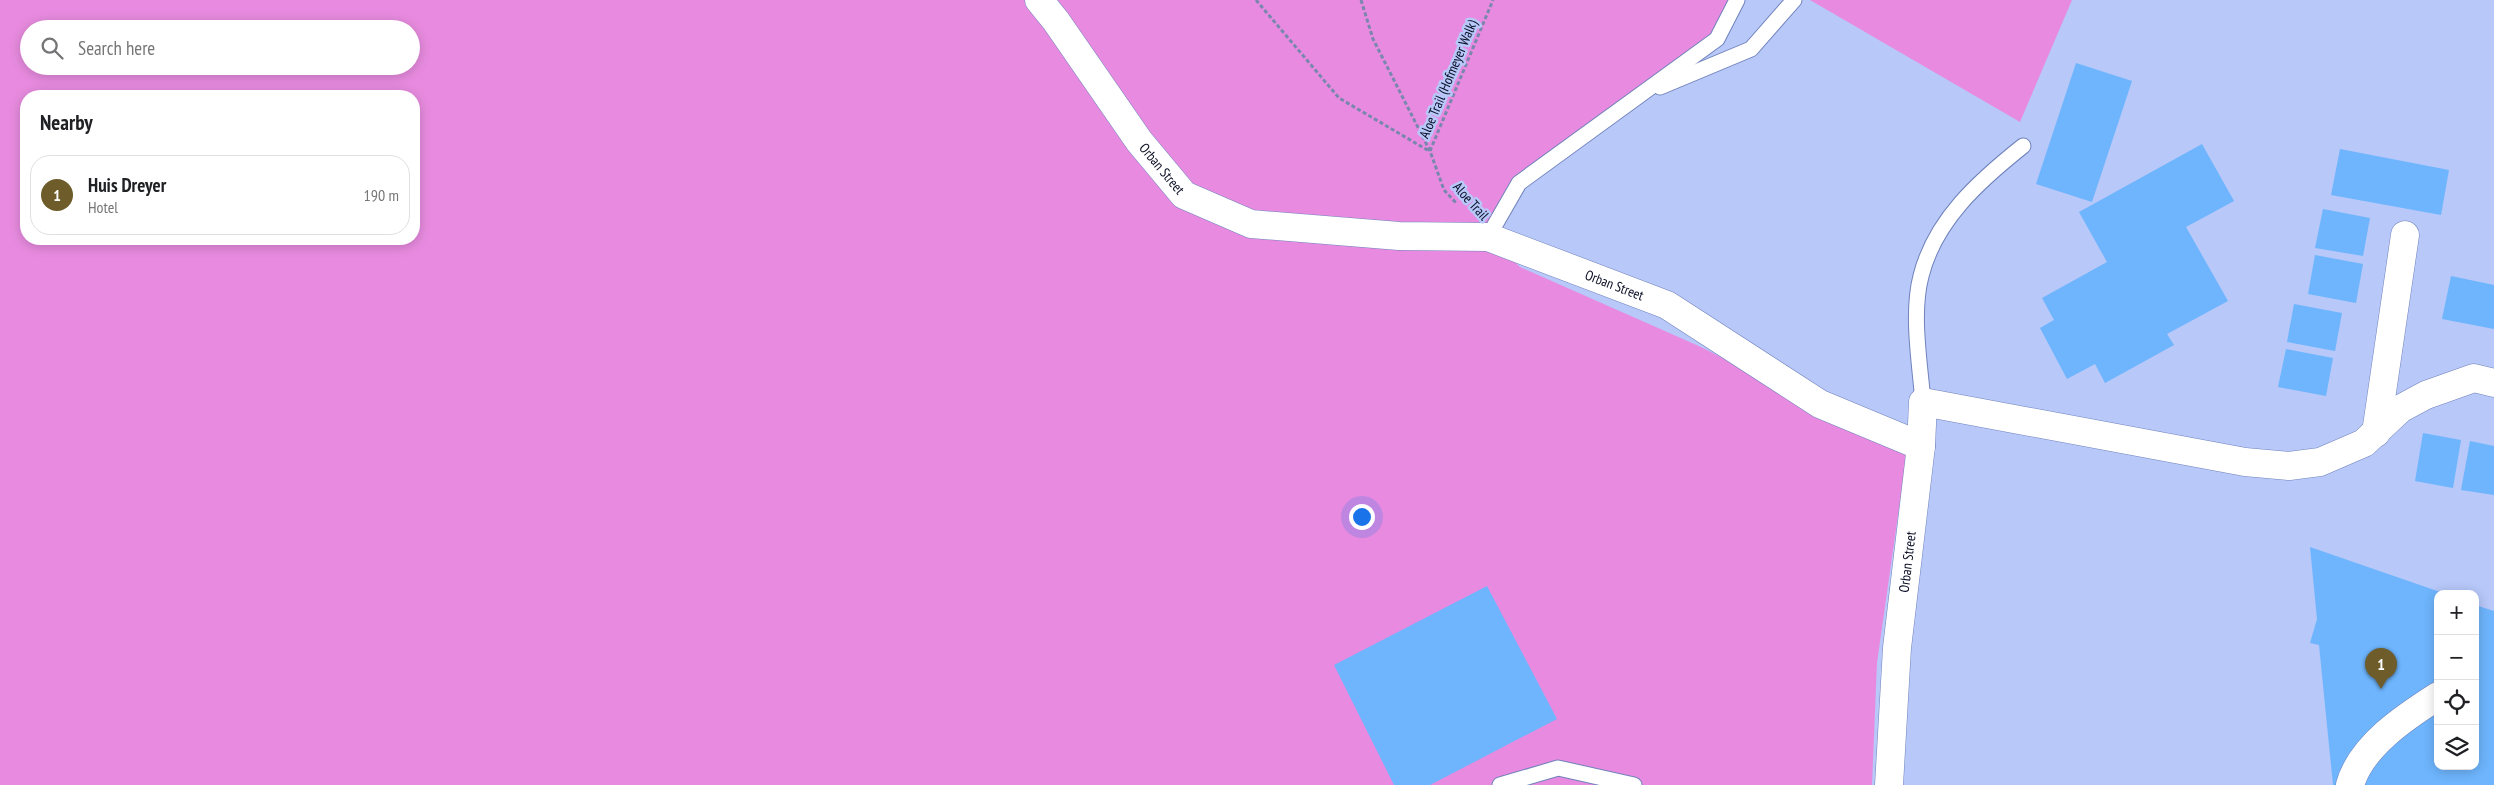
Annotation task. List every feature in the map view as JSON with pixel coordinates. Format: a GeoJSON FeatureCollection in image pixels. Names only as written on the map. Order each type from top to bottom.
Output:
{"type":"FeatureCollection","features":[{"type":"Feature","properties":{"kind":"street","name":"Orban Street"},"geometry":{"type":"LineString","coordinates":[[1038,0],[1056,21],[1139,141],[1184,195],[1251,224],[1399,236],[1488,237],[1667,305],[1820,404],[1921,446],[1897,648],[1889,785]]}},
{"type":"Feature","properties":{"kind":"street"},"geometry":{"type":"LineString","coordinates":[[2376,433],[2405,235]]}},
{"type":"Feature","properties":{"kind":"street"},"geometry":{"type":"LineString","coordinates":[[1921,446],[1923,402],[2244,462],[2289,466],[2320,462],[2364,443],[2400,410],[2426,395],[2474,378],[2494,383]]}},
{"type":"Feature","properties":{"kind":"street"},"geometry":{"type":"LineString","coordinates":[[2350,785],[2353,774],[2376,743],[2416,710],[2434,699]]}},
{"type":"Feature","properties":{"kind":"lane"},"geometry":{"type":"LineString","coordinates":[[1488,237],[1519,183],[1717,39],[1738,0]]}},
{"type":"Feature","properties":{"kind":"lane"},"geometry":{"type":"LineString","coordinates":[[1639,96],[1751,49],[1794,0]]}},
{"type":"Feature","properties":{"kind":"lane"},"geometry":{"type":"LineString","coordinates":[[1923,402],[1918,339],[1918,306],[1920,277],[1932,245],[1970,191],[1984,177],[2023,146]]}},
{"type":"Feature","properties":{"kind":"lane"},"geometry":{"type":"LineString","coordinates":[[1500,785],[1558,768],[1634,785]]}},
{"type":"Feature","properties":{"kind":"path"},"geometry":{"type":"LineString","coordinates":[[1256,0],[1339,98],[1430,151]]}},
{"type":"Feature","properties":{"kind":"path","name":"Aloe Trail (Hofmeyer Walk)"},"geometry":{"type":"LineString","coordinates":[[1361,0],[1373,39],[1430,151]]}},
{"type":"Feature","properties":{"kind":"path","name":"Aloe Trail (Hofmeyer Walk)"},"geometry":{"type":"LineString","coordinates":[[1430,151],[1493,0]]}},
{"type":"Feature","properties":{"kind":"path","name":"Aloe Trail"},"geometry":{"type":"LineString","coordinates":[[1430,151],[1444,190],[1488,237]]}},
{"type":"Feature","properties":{"kind":"shaded area"},"geometry":{"type":"Polygon","coordinates":[[[0,0],[1737,0],[1717,39],[1519,183],[1488,237],[1520,267],[1701,347],[1907,452],[1877,663],[1872,785],[0,785],[0,0]]]}},
{"type":"Feature","properties":{"kind":"shaded area"},"geometry":{"type":"Polygon","coordinates":[[[1810,0],[2072,0],[2020,122],[1810,0]]]}},
{"type":"Feature","properties":{"kind":"building"},"geometry":{"type":"Polygon","coordinates":[[[2076,63],[2132,81],[2092,202],[2036,184],[2076,63]]]}},
{"type":"Feature","properties":{"kind":"building"},"geometry":{"type":"Polygon","coordinates":[[[2202,144],[2234,201],[2186,227],[2228,301],[2167,334],[2174,345],[2105,383],[2095,364],[2067,379],[2040,328],[2054,320],[2042,298],[2107,262],[2079,212],[2202,144]]]}},
{"type":"Feature","properties":{"kind":"building"},"geometry":{"type":"Polygon","coordinates":[[[2340,149],[2449,170],[2441,215],[2331,195],[2340,149]]]}},
{"type":"Feature","properties":{"kind":"building"},"geometry":{"type":"Polygon","coordinates":[[[2323,209],[2370,218],[2363,256],[2315,248],[2323,209]]]}},
{"type":"Feature","properties":{"kind":"building"},"geometry":{"type":"Polygon","coordinates":[[[2315,255],[2363,264],[2356,303],[2308,294],[2315,255]]]}},
{"type":"Feature","properties":{"kind":"building"},"geometry":{"type":"Polygon","coordinates":[[[2451,276],[2494,285],[2494,329],[2442,319],[2451,276]]]}},
{"type":"Feature","properties":{"kind":"building"},"geometry":{"type":"Polygon","coordinates":[[[2294,304],[2342,313],[2335,351],[2287,342],[2294,304]]]}},
{"type":"Feature","properties":{"kind":"building"},"geometry":{"type":"Polygon","coordinates":[[[2286,349],[2333,358],[2326,396],[2278,387],[2286,349]]]}},
{"type":"Feature","properties":{"kind":"building"},"geometry":{"type":"Polygon","coordinates":[[[2423,433],[2461,440],[2453,488],[2415,481],[2423,433]]]}},
{"type":"Feature","properties":{"kind":"building"},"geometry":{"type":"Polygon","coordinates":[[[2470,441],[2494,446],[2494,495],[2461,490],[2470,441]]]}},
{"type":"Feature","properties":{"kind":"building"},"geometry":{"type":"Polygon","coordinates":[[[2310,547],[2434,590],[2434,770],[2479,770],[2479,606],[2494,611],[2494,785],[2333,785],[2319,645],[2310,643],[2317,619],[2310,547]]]}},
{"type":"Feature","properties":{"kind":"building"},"geometry":{"type":"Polygon","coordinates":[[[1487,586],[1557,719],[1430,785],[1394,785],[1334,665],[1487,586]]]}},
{"type":"Feature","properties":{"kind":"place","name":"Huis Dreyer"},"geometry":{"type":"Point","coordinates":[2381,689]}}]}
